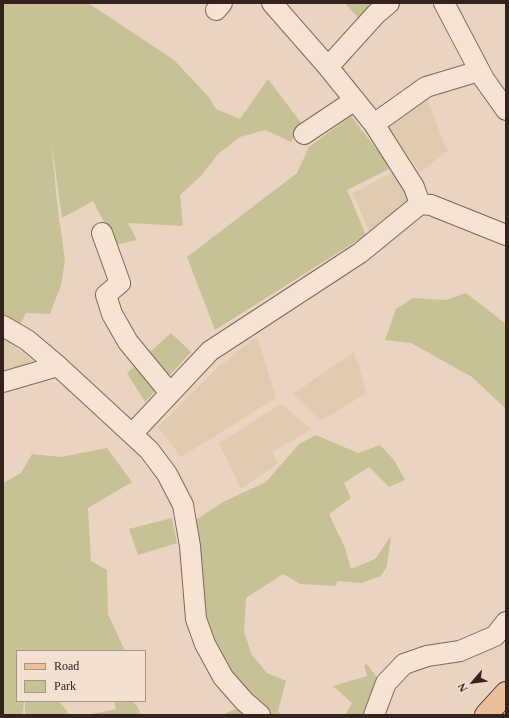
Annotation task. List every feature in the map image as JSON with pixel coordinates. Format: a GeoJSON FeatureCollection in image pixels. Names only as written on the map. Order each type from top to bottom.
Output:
{"type":"FeatureCollection","features":[{"type":"Feature","properties":{"kind":"main road"},"geometry":{"type":"LineString","coordinates":[[486,715],[506,694]]}},
{"type":"Feature","properties":{"kind":"street"},"geometry":{"type":"LineString","coordinates":[[272,3],[374,124],[414,187],[420,204]]}},
{"type":"Feature","properties":{"kind":"street"},"geometry":{"type":"LineString","coordinates":[[328,68],[376,14],[390,3]]}},
{"type":"Feature","properties":{"kind":"street"},"geometry":{"type":"LineString","coordinates":[[444,3],[479,71],[506,110]]}},
{"type":"Feature","properties":{"kind":"street"},"geometry":{"type":"LineString","coordinates":[[374,124],[426,87],[479,71]]}},
{"type":"Feature","properties":{"kind":"street"},"geometry":{"type":"LineString","coordinates":[[304,134],[355,100]]}},
{"type":"Feature","properties":{"kind":"street"},"geometry":{"type":"LineString","coordinates":[[132,434],[210,351],[360,253],[420,204],[432,205],[506,235]]}},
{"type":"Feature","properties":{"kind":"street"},"geometry":{"type":"LineString","coordinates":[[102,233],[120,284],[106,294],[112,314],[128,342],[170,393]]}},
{"type":"Feature","properties":{"kind":"street"},"geometry":{"type":"LineString","coordinates":[[3,326],[27,340],[58,366],[149,450],[167,474],[183,505],[190,546],[196,619],[205,644],[223,677],[244,702],[260,715]]}},
{"type":"Feature","properties":{"kind":"street"},"geometry":{"type":"LineString","coordinates":[[3,382],[58,366]]}},
{"type":"Feature","properties":{"kind":"street"},"geometry":{"type":"LineString","coordinates":[[374,715],[386,683],[404,664],[427,656],[460,651],[495,636],[506,622]]}},
{"type":"Feature","properties":{"kind":"shaded area"},"geometry":{"type":"Polygon","coordinates":[[[425,93],[447,151],[420,173],[384,121],[425,93]]]}},
{"type":"Feature","properties":{"kind":"shaded area"},"geometry":{"type":"Polygon","coordinates":[[[392,172],[410,200],[371,237],[353,193],[392,172]]]}},
{"type":"Feature","properties":{"kind":"shaded area"},"geometry":{"type":"Polygon","coordinates":[[[257,336],[276,398],[181,457],[158,427],[217,368],[257,336]]]}},
{"type":"Feature","properties":{"kind":"shaded area"},"geometry":{"type":"Polygon","coordinates":[[[3,337],[4,338],[37,364],[3,370],[3,337]]]}},
{"type":"Feature","properties":{"kind":"shaded area"},"geometry":{"type":"Polygon","coordinates":[[[354,352],[367,393],[320,421],[293,394],[354,352]]]}},
{"type":"Feature","properties":{"kind":"shaded area"},"geometry":{"type":"Polygon","coordinates":[[[281,404],[312,429],[272,452],[278,463],[241,489],[219,443],[281,404]]]}},
{"type":"Feature","properties":{"kind":"green space"},"geometry":{"type":"Polygon","coordinates":[[[3,3],[88,3],[174,60],[208,96],[216,109],[240,119],[268,79],[302,124],[291,142],[265,130],[240,137],[218,154],[201,176],[180,195],[183,226],[128,223],[137,240],[116,245],[93,201],[62,218],[51,139],[57,202],[65,261],[61,285],[50,314],[26,313],[18,329],[3,318],[3,3]]]}},
{"type":"Feature","properties":{"kind":"green space"},"geometry":{"type":"Polygon","coordinates":[[[345,3],[374,3],[358,18],[345,3]]]}},
{"type":"Feature","properties":{"kind":"green space"},"geometry":{"type":"Polygon","coordinates":[[[351,116],[391,168],[347,190],[366,235],[215,330],[187,257],[297,173],[309,147],[351,116]]]}},
{"type":"Feature","properties":{"kind":"green space"},"geometry":{"type":"Polygon","coordinates":[[[466,293],[506,324],[506,409],[472,377],[411,343],[385,340],[396,309],[413,298],[446,300],[466,293]]]}},
{"type":"Feature","properties":{"kind":"green space"},"geometry":{"type":"Polygon","coordinates":[[[171,333],[191,352],[145,402],[127,373],[171,333]]]}},
{"type":"Feature","properties":{"kind":"green space"},"geometry":{"type":"Polygon","coordinates":[[[316,435],[358,453],[380,445],[394,460],[405,480],[389,487],[369,467],[344,483],[351,498],[329,514],[345,548],[351,569],[375,559],[391,536],[387,566],[381,576],[361,583],[337,581],[336,586],[300,584],[283,574],[246,598],[244,632],[252,655],[267,673],[286,681],[278,711],[281,715],[271,715],[232,684],[205,631],[194,521],[225,501],[266,482],[299,444],[316,435]]]}},
{"type":"Feature","properties":{"kind":"green space"},"geometry":{"type":"Polygon","coordinates":[[[107,448],[132,482],[88,508],[91,561],[107,570],[108,614],[125,650],[16,650],[16,702],[24,702],[23,715],[3,715],[3,483],[21,473],[32,454],[61,457],[107,448]]]}},
{"type":"Feature","properties":{"kind":"green space"},"geometry":{"type":"Polygon","coordinates":[[[172,518],[177,543],[138,555],[129,529],[172,518]]]}},
{"type":"Feature","properties":{"kind":"green space"},"geometry":{"type":"Polygon","coordinates":[[[367,664],[381,683],[368,715],[345,715],[352,703],[333,686],[367,676],[364,665],[367,664]]]}},
{"type":"Feature","properties":{"kind":"green space"},"geometry":{"type":"Polygon","coordinates":[[[25,702],[60,702],[70,715],[25,715],[25,702]]]}},
{"type":"Feature","properties":{"kind":"green space"},"geometry":{"type":"Polygon","coordinates":[[[114,702],[133,702],[137,706],[141,715],[87,715],[116,709],[114,702]]]}},
{"type":"Feature","properties":{"kind":"green space"},"geometry":{"type":"Polygon","coordinates":[[[242,706],[247,715],[222,715],[242,706]]]}}]}
